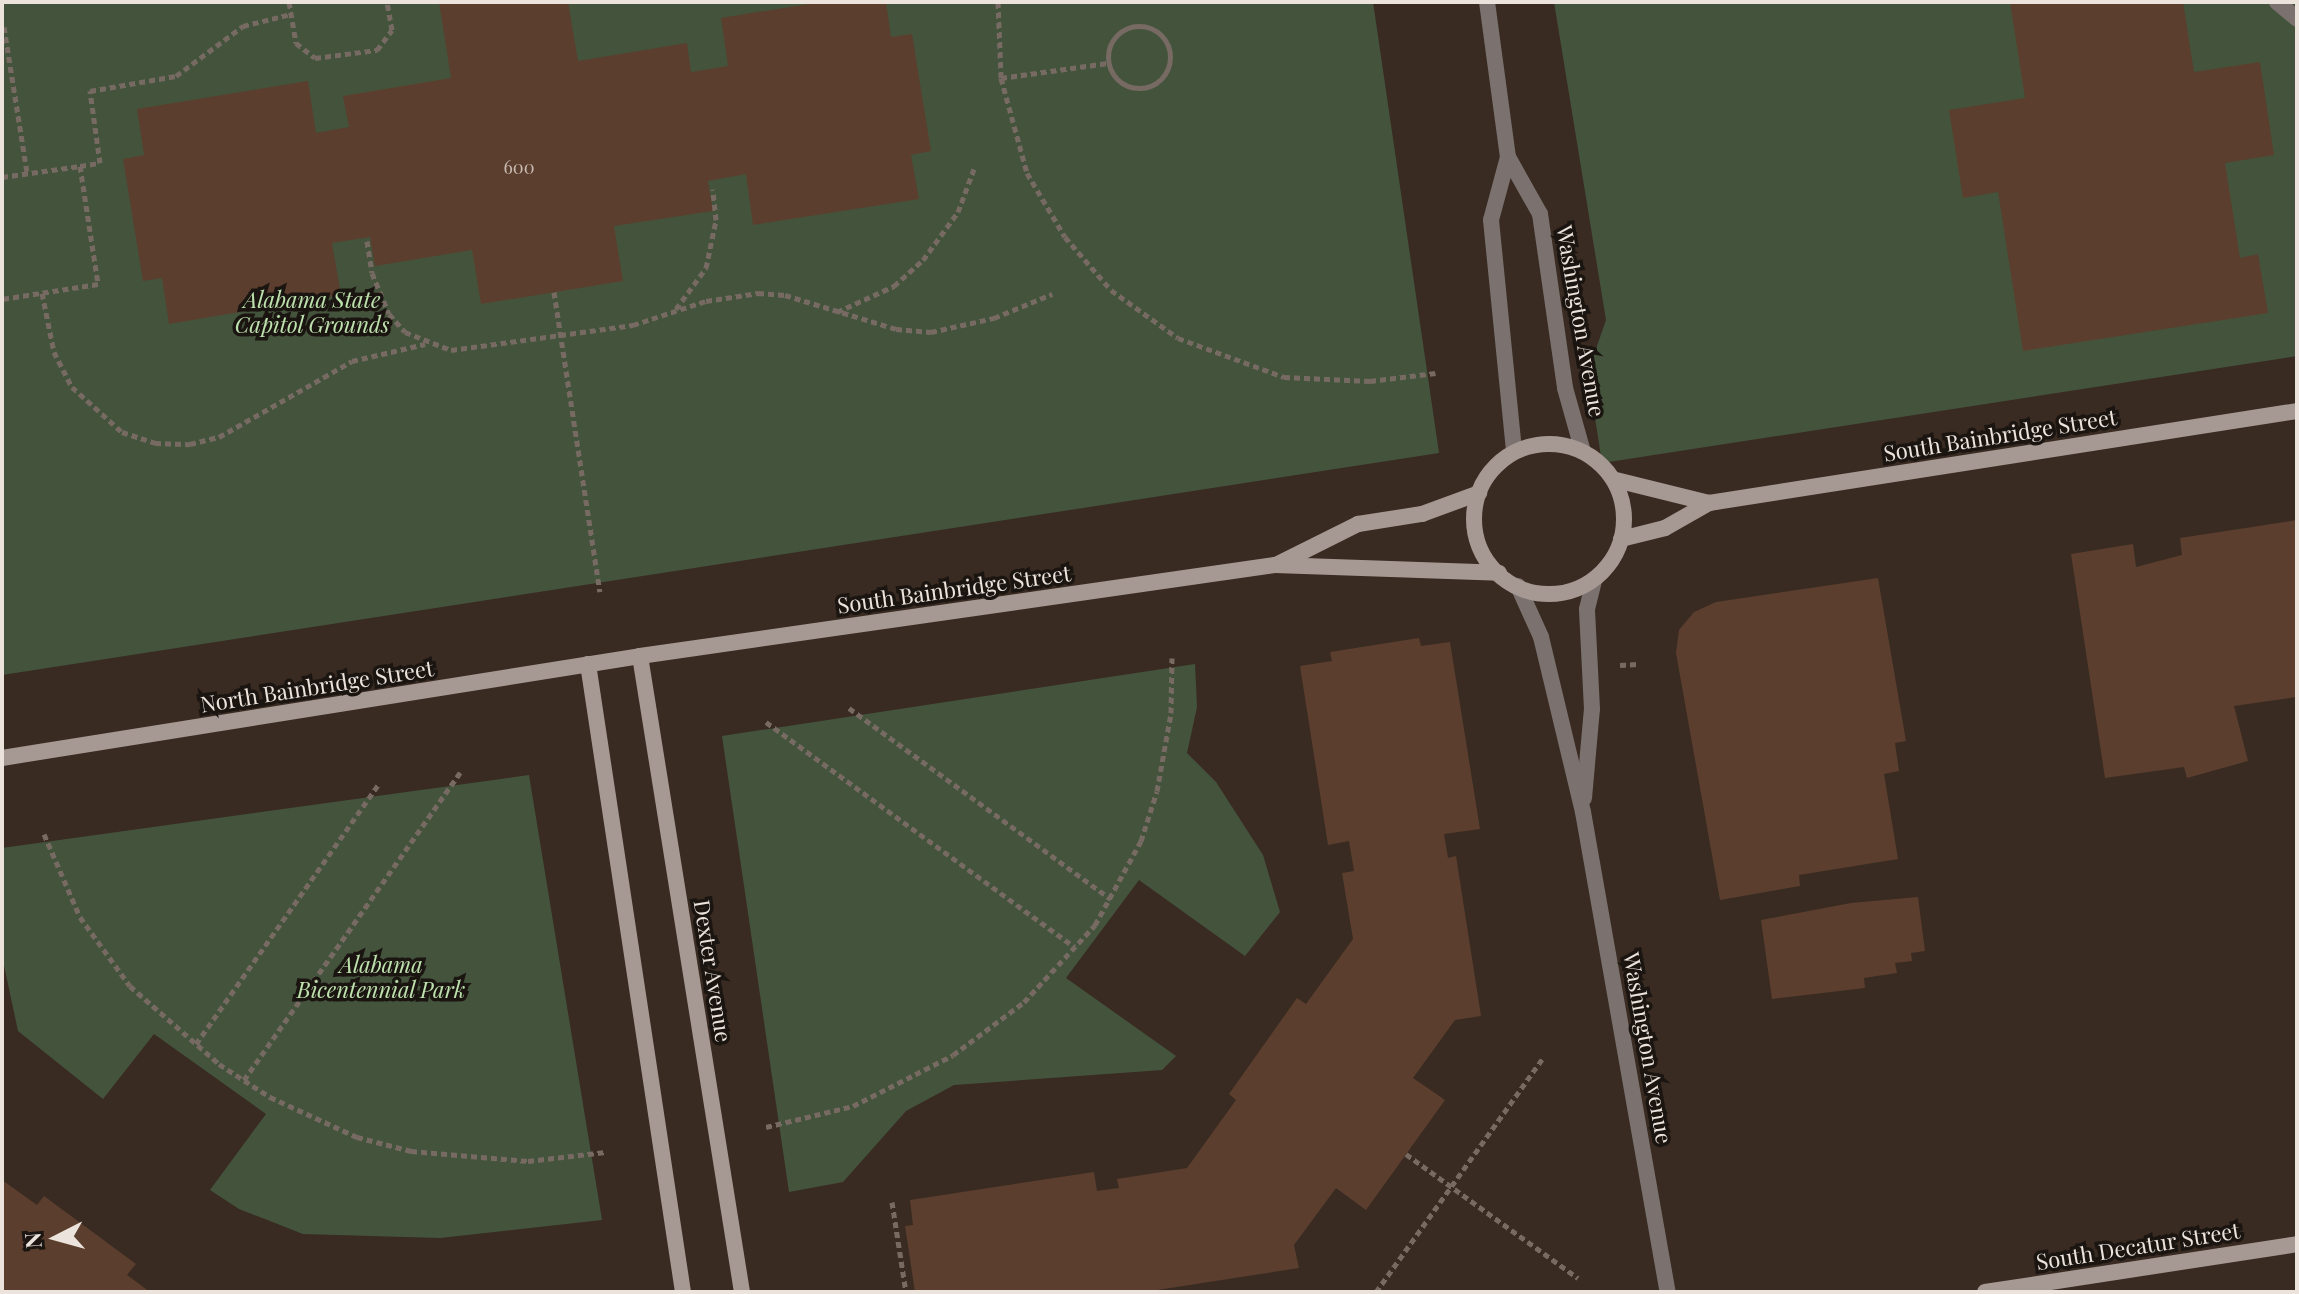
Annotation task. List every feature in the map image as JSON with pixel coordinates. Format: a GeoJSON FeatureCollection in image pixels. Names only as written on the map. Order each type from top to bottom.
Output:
{"type":"FeatureCollection","features":[{"type":"Feature","properties":{"kind":"street","name":"Washington Avenue"},"geometry":{"type":"LineString","coordinates":[[1487,2],[1508,157],[1540,214],[1565,388],[1583,452]]}},
{"type":"Feature","properties":{"kind":"street"},"geometry":{"type":"LineString","coordinates":[[2277,2],[2297,19]]}},
{"type":"Feature","properties":{"kind":"street","name":"Washington Avenue"},"geometry":{"type":"LineString","coordinates":[[1508,157],[1491,220],[1514,452]]}},
{"type":"Feature","properties":{"kind":"street","name":"South Bainbridge Street"},"geometry":{"type":"LineString","coordinates":[[1621,539],[1665,528],[1709,503],[2297,411]]}},
{"type":"Feature","properties":{"kind":"street"},"geometry":{"type":"LineString","coordinates":[[1555,444],[1583,452],[1616,480],[1623,510],[1621,539],[1594,580],[1558,593],[1518,586],[1499,573],[1479,542],[1475,513],[1479,493],[1490,472],[1514,452],[1555,444]]}},
{"type":"Feature","properties":{"kind":"street","name":"South Bainbridge Street"},"geometry":{"type":"LineString","coordinates":[[1616,480],[1709,503]]}},
{"type":"Feature","properties":{"kind":"street","name":"South Bainbridge Street"},"geometry":{"type":"LineString","coordinates":[[1275,565],[1358,524],[1422,514],[1479,493]]}},
{"type":"Feature","properties":{"kind":"street","name":"South Bainbridge Street"},"geometry":{"type":"LineString","coordinates":[[640,656],[1275,565],[1499,573]]}},
{"type":"Feature","properties":{"kind":"street","name":"Washington Avenue"},"geometry":{"type":"LineString","coordinates":[[1583,812],[1592,709],[1587,609],[1594,580]]}},
{"type":"Feature","properties":{"kind":"street","name":"Washington Avenue"},"geometry":{"type":"LineString","coordinates":[[1518,586],[1541,637],[1583,812],[1668,1292]]}},
{"type":"Feature","properties":{"kind":"street","name":"North Bainbridge Street"},"geometry":{"type":"LineString","coordinates":[[2,758],[640,656]]}},
{"type":"Feature","properties":{"kind":"street","name":"Dexter Avenue"},"geometry":{"type":"LineString","coordinates":[[640,656],[742,1292]]}},
{"type":"Feature","properties":{"kind":"street"},"geometry":{"type":"LineString","coordinates":[[588,664],[683,1292]]}},
{"type":"Feature","properties":{"kind":"street","name":"South Decatur Street"},"geometry":{"type":"LineString","coordinates":[[1985,1292],[2297,1244]]}},
{"type":"Feature","properties":{"kind":"path"},"geometry":{"type":"LineString","coordinates":[[289,2],[296,43],[315,58],[377,50],[392,30],[387,2]]}},
{"type":"Feature","properties":{"kind":"path"},"geometry":{"type":"LineString","coordinates":[[998,2],[1001,78],[1015,140],[1042,202],[1084,262],[1146,318],[1210,354],[1284,377],[1370,381],[1436,373]]}},
{"type":"Feature","properties":{"kind":"path"},"geometry":{"type":"LineString","coordinates":[[2,177],[100,163],[90,91],[176,76],[243,26],[291,14]]}},
{"type":"Feature","properties":{"kind":"path"},"geometry":{"type":"LineString","coordinates":[[4,27],[27,173]]}},
{"type":"Feature","properties":{"kind":"path"},"geometry":{"type":"LineString","coordinates":[[1129,28],[1159,33],[1170,52],[1166,73],[1143,88],[1125,85],[1108,63],[1113,42],[1129,28]]}},
{"type":"Feature","properties":{"kind":"path"},"geometry":{"type":"LineString","coordinates":[[1001,78],[1108,63]]}},
{"type":"Feature","properties":{"kind":"path"},"geometry":{"type":"LineString","coordinates":[[2,299],[98,284],[80,166]]}},
{"type":"Feature","properties":{"kind":"path"},"geometry":{"type":"LineString","coordinates":[[836,313],[894,286],[923,260],[958,212],[975,166]]}},
{"type":"Feature","properties":{"kind":"path"},"geometry":{"type":"LineString","coordinates":[[672,313],[706,268],[716,220],[713,189]]}},
{"type":"Feature","properties":{"kind":"path"},"geometry":{"type":"LineString","coordinates":[[367,241],[372,273],[389,314],[426,344],[451,350],[561,336],[758,293],[785,295],[896,329],[931,332],[994,318],[1052,294]]}},
{"type":"Feature","properties":{"kind":"path"},"geometry":{"type":"LineString","coordinates":[[554,292],[600,591]]}},
{"type":"Feature","properties":{"kind":"path"},"geometry":{"type":"LineString","coordinates":[[42,293],[54,352],[72,387],[122,432],[155,443],[190,444],[219,437],[352,361],[426,344]]}},
{"type":"Feature","properties":{"kind":"path"},"geometry":{"type":"LineString","coordinates":[[766,1127],[853,1106],[953,1055],[1024,1002],[1075,947],[1111,899],[1141,841],[1157,791],[1171,713],[1172,658]]}},
{"type":"Feature","properties":{"kind":"path"},"geometry":{"type":"LineString","coordinates":[[1619,666],[1638,664]]}},
{"type":"Feature","properties":{"kind":"path"},"geometry":{"type":"LineString","coordinates":[[849,708],[1111,899]]}},
{"type":"Feature","properties":{"kind":"path"},"geometry":{"type":"LineString","coordinates":[[766,722],[1075,947]]}},
{"type":"Feature","properties":{"kind":"path"},"geometry":{"type":"LineString","coordinates":[[244,1080],[461,771]]}},
{"type":"Feature","properties":{"kind":"path"},"geometry":{"type":"LineString","coordinates":[[196,1044],[379,784]]}},
{"type":"Feature","properties":{"kind":"path"},"geometry":{"type":"LineString","coordinates":[[44,834],[58,875],[101,949],[130,986],[196,1044],[244,1080],[318,1121],[411,1151],[528,1161],[605,1152]]}},
{"type":"Feature","properties":{"kind":"path"},"geometry":{"type":"LineString","coordinates":[[1376,1292],[1543,1058]]}},
{"type":"Feature","properties":{"kind":"path"},"geometry":{"type":"LineString","coordinates":[[1406,1154],[1578,1278]]}},
{"type":"Feature","properties":{"kind":"path"},"geometry":{"type":"LineString","coordinates":[[892,1202],[906,1292]]}},
{"type":"Feature","properties":{"kind":"green space","name":"Alabama State Capitol Grounds"},"geometry":{"type":"Polygon","coordinates":[[[2,2],[1373,2],[1439,453],[2,675],[2,2]]]}},
{"type":"Feature","properties":{"kind":"green space"},"geometry":{"type":"Polygon","coordinates":[[[1554,2],[2297,2],[2297,356],[1602,463],[1588,372],[1606,320],[1554,2]]]}},
{"type":"Feature","properties":{"kind":"green space"},"geometry":{"type":"Polygon","coordinates":[[[1195,664],[1197,707],[1187,753],[1216,782],[1263,855],[1280,912],[1245,956],[1139,880],[1066,978],[1176,1056],[1162,1070],[954,1085],[906,1111],[843,1182],[789,1192],[722,736],[1195,664]]]}},
{"type":"Feature","properties":{"kind":"green space","name":"Alabama Bicentennial Park"},"geometry":{"type":"Polygon","coordinates":[[[529,775],[602,1220],[440,1238],[303,1234],[239,1209],[210,1190],[266,1114],[154,1034],[103,1099],[18,1031],[2,956],[2,848],[529,775]]]}},
{"type":"Feature","properties":{"kind":"building"},"geometry":{"type":"Polygon","coordinates":[[[439,2],[568,2],[578,61],[687,43],[691,72],[728,66],[721,18],[821,2],[886,2],[891,37],[912,34],[931,151],[911,155],[919,199],[753,225],[746,174],[708,181],[713,211],[614,226],[623,281],[481,304],[472,250],[375,266],[370,237],[332,243],[341,295],[169,324],[162,278],[143,281],[123,159],[144,155],[137,109],[308,81],[316,133],[349,127],[343,96],[451,78],[439,2]]]}},
{"type":"Feature","properties":{"kind":"building"},"geometry":{"type":"Polygon","coordinates":[[[2010,2],[2183,2],[2194,72],[2260,62],[2274,155],[2225,163],[2240,258],[2258,254],[2268,313],[2023,351],[1998,192],[1963,198],[1949,110],[2025,98],[2010,2]]]}},
{"type":"Feature","properties":{"kind":"building"},"geometry":{"type":"Polygon","coordinates":[[[2297,520],[2297,697],[2234,706],[2248,761],[2187,778],[2184,767],[2105,778],[2071,554],[2133,544],[2136,567],[2182,555],[2180,538],[2297,520]]]}},
{"type":"Feature","properties":{"kind":"building"},"geometry":{"type":"Polygon","coordinates":[[[1878,578],[1906,741],[1895,743],[1899,771],[1884,774],[1898,859],[1799,875],[1800,886],[1720,900],[1676,653],[1679,630],[1694,612],[1716,602],[1878,578]]]}},
{"type":"Feature","properties":{"kind":"building"},"geometry":{"type":"Polygon","coordinates":[[[1419,638],[1421,646],[1450,642],[1480,829],[1444,834],[1448,858],[1456,856],[1481,1016],[1455,1020],[1413,1078],[1445,1100],[1366,1210],[1336,1188],[1294,1245],[1299,1268],[1144,1292],[915,1292],[905,1226],[913,1225],[910,1200],[1094,1172],[1097,1191],[1119,1188],[1117,1179],[1187,1168],[1236,1100],[1229,1094],[1297,998],[1306,1004],[1353,939],[1342,873],[1354,871],[1349,841],[1328,845],[1300,666],[1332,661],[1330,652],[1419,638]]]}},
{"type":"Feature","properties":{"kind":"building"},"geometry":{"type":"Polygon","coordinates":[[[1918,897],[1925,951],[1911,953],[1912,961],[1895,963],[1897,973],[1864,978],[1865,988],[1772,999],[1761,920],[1851,903],[1918,897]]]}},
{"type":"Feature","properties":{"kind":"building"},"geometry":{"type":"Polygon","coordinates":[[[2,1180],[37,1205],[44,1196],[136,1264],[127,1275],[150,1292],[2,1292],[2,1180]]]}}]}
